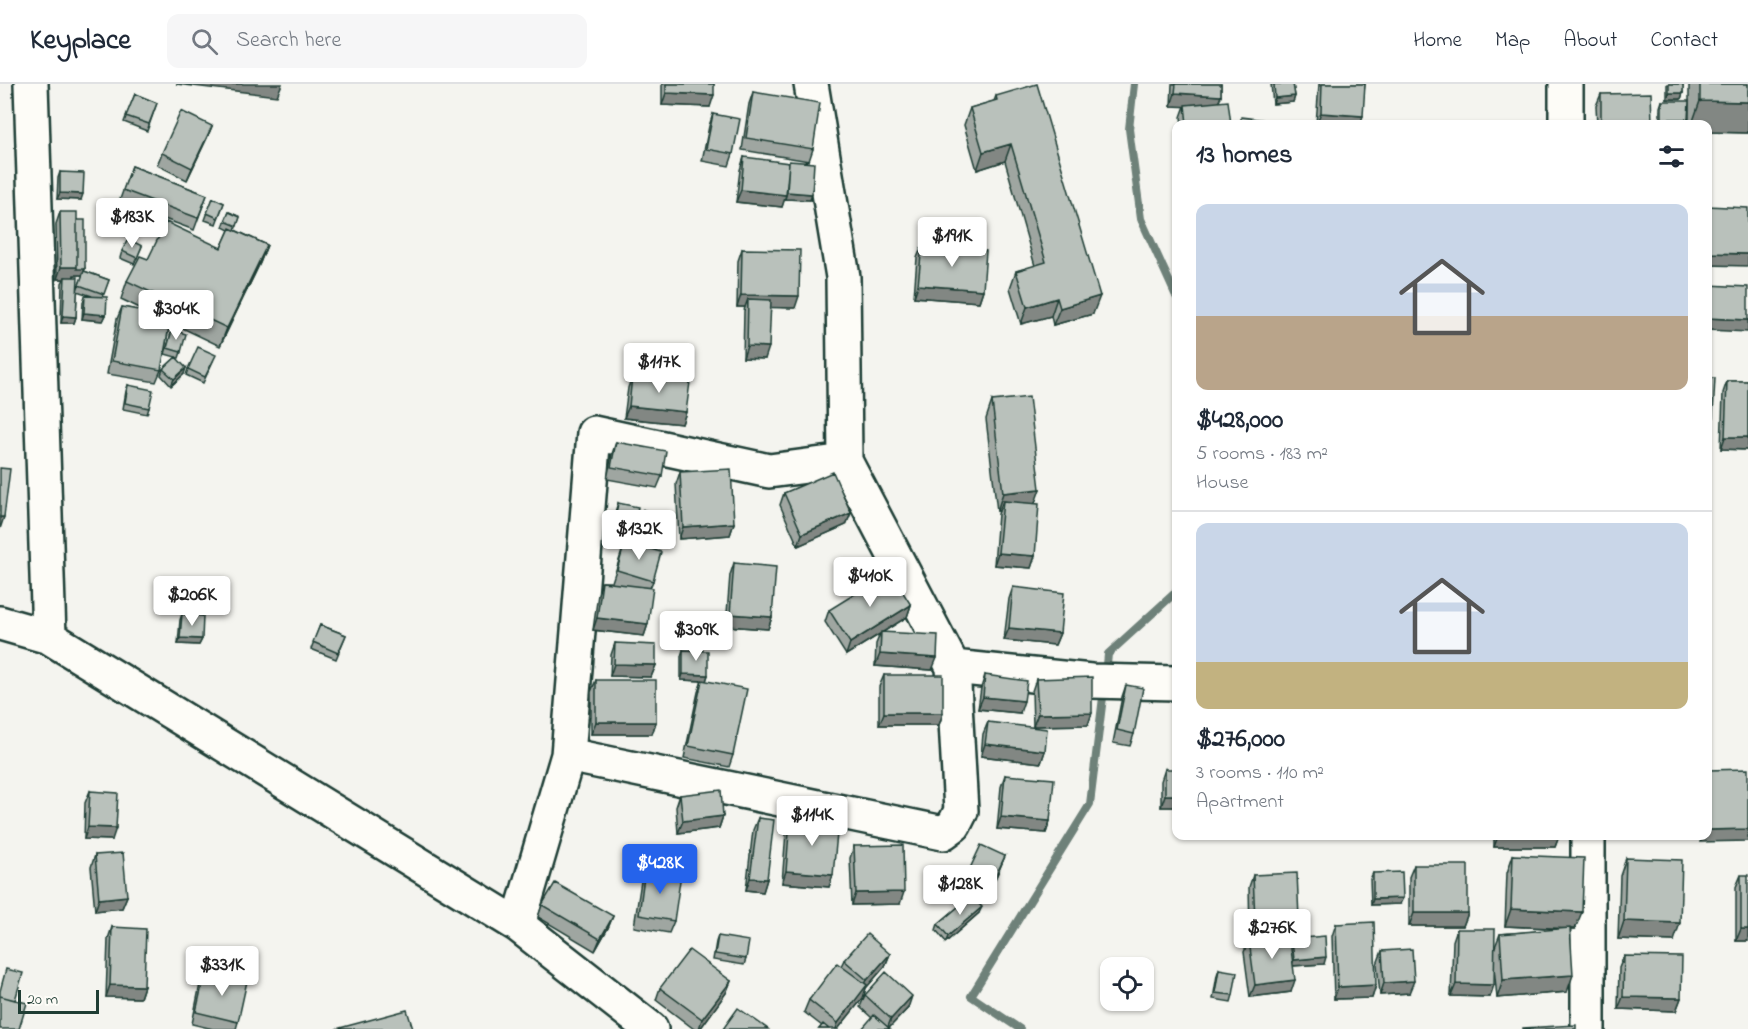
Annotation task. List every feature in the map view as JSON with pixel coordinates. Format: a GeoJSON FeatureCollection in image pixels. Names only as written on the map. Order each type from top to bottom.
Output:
{"type":"FeatureCollection","features":[{"type":"Feature","properties":{"kind":"street"},"geometry":{"type":"LineString","coordinates":[[31,84],[49,637]]}},
{"type":"Feature","properties":{"kind":"street"},"geometry":{"type":"LineString","coordinates":[[568,755],[943,833],[954,825],[960,812],[953,667],[845,461],[843,277],[811,84]]}},
{"type":"Feature","properties":{"kind":"street"},"geometry":{"type":"LineString","coordinates":[[1566,84],[1566,120]]}},
{"type":"Feature","properties":{"kind":"street"},"geometry":{"type":"LineString","coordinates":[[518,925],[568,755],[594,433],[769,471],[845,461]]}},
{"type":"Feature","properties":{"kind":"street"},"geometry":{"type":"LineString","coordinates":[[0,623],[49,637],[518,925],[651,1029]]}},
{"type":"Feature","properties":{"kind":"street"},"geometry":{"type":"LineString","coordinates":[[953,667],[1106,682],[1172,683]]}},
{"type":"Feature","properties":{"kind":"street"},"geometry":{"type":"LineString","coordinates":[[1588,840],[1588,1029]]}},
{"type":"Feature","properties":{"kind":"building"},"geometry":{"type":"Polygon","coordinates":[[[666,84],[714,84],[714,95],[666,93],[666,84]]]}},
{"type":"Feature","properties":{"kind":"building"},"geometry":{"type":"Polygon","coordinates":[[[1037,84],[1100,296],[1060,308],[1057,298],[1027,307],[1016,271],[1046,262],[1011,144],[983,152],[970,108],[997,100],[996,96],[1037,84]]]}},
{"type":"Feature","properties":{"kind":"building"},"geometry":{"type":"Polygon","coordinates":[[[1176,84],[1221,84],[1221,96],[1175,93],[1176,84]]]}},
{"type":"Feature","properties":{"kind":"building"},"geometry":{"type":"Polygon","coordinates":[[[1274,84],[1293,84],[1295,96],[1275,98],[1274,84]]]}},
{"type":"Feature","properties":{"kind":"building"},"geometry":{"type":"Polygon","coordinates":[[[1322,84],[1365,84],[1363,116],[1321,113],[1322,84]]]}},
{"type":"Feature","properties":{"kind":"building"},"geometry":{"type":"Polygon","coordinates":[[[1669,84],[1683,84],[1683,93],[1669,93],[1669,84]]]}},
{"type":"Feature","properties":{"kind":"building"},"geometry":{"type":"Polygon","coordinates":[[[1700,84],[1748,84],[1748,102],[1700,101],[1700,84]]]}},
{"type":"Feature","properties":{"kind":"building"},"geometry":{"type":"Polygon","coordinates":[[[753,92],[820,103],[813,149],[746,138],[753,92]]]}},
{"type":"Feature","properties":{"kind":"building"},"geometry":{"type":"Polygon","coordinates":[[[1651,93],[1652,120],[1601,120],[1601,94],[1651,93]]]}},
{"type":"Feature","properties":{"kind":"building"},"geometry":{"type":"Polygon","coordinates":[[[135,94],[157,103],[149,124],[126,116],[135,94]]]}},
{"type":"Feature","properties":{"kind":"building"},"geometry":{"type":"Polygon","coordinates":[[[1228,101],[1230,120],[1187,120],[1185,105],[1228,101]]]}},
{"type":"Feature","properties":{"kind":"building"},"geometry":{"type":"Polygon","coordinates":[[[1662,101],[1689,101],[1688,119],[1662,119],[1662,101]]]}},
{"type":"Feature","properties":{"kind":"building"},"geometry":{"type":"Polygon","coordinates":[[[181,111],[212,126],[192,168],[162,153],[181,111]]]}},
{"type":"Feature","properties":{"kind":"building"},"geometry":{"type":"Polygon","coordinates":[[[713,114],[740,119],[733,154],[706,149],[713,114]]]}},
{"type":"Feature","properties":{"kind":"building"},"geometry":{"type":"Polygon","coordinates":[[[1241,117],[1265,120],[1241,120],[1241,117]]]}},
{"type":"Feature","properties":{"kind":"building"},"geometry":{"type":"Polygon","coordinates":[[[744,157],[789,163],[786,195],[741,190],[744,157]]]}},
{"type":"Feature","properties":{"kind":"building"},"geometry":{"type":"Polygon","coordinates":[[[789,161],[814,163],[812,194],[787,192],[789,161]]]}},
{"type":"Feature","properties":{"kind":"building"},"geometry":{"type":"Polygon","coordinates":[[[132,166],[207,195],[198,218],[123,190],[132,166]]]}},
{"type":"Feature","properties":{"kind":"building"},"geometry":{"type":"Polygon","coordinates":[[[60,172],[84,173],[83,194],[60,193],[60,172]]]}},
{"type":"Feature","properties":{"kind":"building"},"geometry":{"type":"Polygon","coordinates":[[[213,198],[224,203],[218,218],[207,213],[213,198]]]}},
{"type":"Feature","properties":{"kind":"building"},"geometry":{"type":"Polygon","coordinates":[[[1712,206],[1748,208],[1748,254],[1712,253],[1712,206]]]}},
{"type":"Feature","properties":{"kind":"building"},"geometry":{"type":"Polygon","coordinates":[[[60,212],[77,212],[77,267],[61,267],[60,212]]]}},
{"type":"Feature","properties":{"kind":"building"},"geometry":{"type":"Polygon","coordinates":[[[229,212],[240,217],[237,226],[225,221],[229,212]]]}},
{"type":"Feature","properties":{"kind":"building"},"geometry":{"type":"Polygon","coordinates":[[[77,220],[85,220],[85,269],[77,269],[77,220]]]}},
{"type":"Feature","properties":{"kind":"building"},"geometry":{"type":"Polygon","coordinates":[[[166,222],[221,248],[230,228],[267,245],[227,328],[127,281],[140,256],[148,259],[166,222]]]}},
{"type":"Feature","properties":{"kind":"building"},"geometry":{"type":"Polygon","coordinates":[[[128,239],[142,246],[137,258],[122,251],[128,239]]]}},
{"type":"Feature","properties":{"kind":"building"},"geometry":{"type":"Polygon","coordinates":[[[922,246],[986,251],[983,290],[918,285],[922,246]]]}},
{"type":"Feature","properties":{"kind":"building"},"geometry":{"type":"Polygon","coordinates":[[[742,249],[800,250],[799,296],[741,295],[742,249]]]}},
{"type":"Feature","properties":{"kind":"building"},"geometry":{"type":"Polygon","coordinates":[[[84,271],[109,280],[104,294],[79,285],[84,271]]]}},
{"type":"Feature","properties":{"kind":"building"},"geometry":{"type":"Polygon","coordinates":[[[65,277],[78,277],[76,317],[63,316],[65,277]]]}},
{"type":"Feature","properties":{"kind":"building"},"geometry":{"type":"Polygon","coordinates":[[[1712,285],[1748,287],[1748,320],[1712,318],[1712,285]]]}},
{"type":"Feature","properties":{"kind":"building"},"geometry":{"type":"Polygon","coordinates":[[[85,296],[107,297],[106,315],[84,313],[85,296]]]}},
{"type":"Feature","properties":{"kind":"building"},"geometry":{"type":"Polygon","coordinates":[[[748,299],[771,300],[769,347],[747,346],[748,299]]]}},
{"type":"Feature","properties":{"kind":"building"},"geometry":{"type":"Polygon","coordinates":[[[122,307],[171,316],[161,370],[112,361],[122,307]]]}},
{"type":"Feature","properties":{"kind":"building"},"geometry":{"type":"Polygon","coordinates":[[[172,330],[186,334],[181,352],[167,348],[172,330]]]}},
{"type":"Feature","properties":{"kind":"building"},"geometry":{"type":"Polygon","coordinates":[[[198,347],[216,355],[205,377],[188,369],[198,347]]]}},
{"type":"Feature","properties":{"kind":"building"},"geometry":{"type":"Polygon","coordinates":[[[176,357],[186,368],[174,379],[163,369],[176,357]]]}},
{"type":"Feature","properties":{"kind":"building"},"geometry":{"type":"Polygon","coordinates":[[[632,376],[690,382],[686,412],[629,406],[632,376]]]}},
{"type":"Feature","properties":{"kind":"building"},"geometry":{"type":"Polygon","coordinates":[[[1712,378],[1715,378],[1712,433],[1712,378]]]}},
{"type":"Feature","properties":{"kind":"building"},"geometry":{"type":"Polygon","coordinates":[[[1727,381],[1748,381],[1748,437],[1725,437],[1727,381]]]}},
{"type":"Feature","properties":{"kind":"building"},"geometry":{"type":"Polygon","coordinates":[[[128,385],[153,390],[149,408],[125,403],[128,385]]]}},
{"type":"Feature","properties":{"kind":"building"},"geometry":{"type":"Polygon","coordinates":[[[1029,397],[1040,489],[1003,493],[992,401],[1029,397]]]}},
{"type":"Feature","properties":{"kind":"building"},"geometry":{"type":"Polygon","coordinates":[[[616,442],[666,451],[662,476],[611,467],[616,442]]]}},
{"type":"Feature","properties":{"kind":"building"},"geometry":{"type":"Polygon","coordinates":[[[0,468],[10,469],[4,517],[0,517],[0,468]]]}},
{"type":"Feature","properties":{"kind":"building"},"geometry":{"type":"Polygon","coordinates":[[[731,469],[734,523],[683,527],[680,472],[731,469]]]}},
{"type":"Feature","properties":{"kind":"building"},"geometry":{"type":"Polygon","coordinates":[[[833,472],[851,513],[802,534],[784,493],[833,472]]]}},
{"type":"Feature","properties":{"kind":"building"},"geometry":{"type":"Polygon","coordinates":[[[1003,501],[1039,504],[1035,556],[998,553],[1003,501]]]}},
{"type":"Feature","properties":{"kind":"building"},"geometry":{"type":"Polygon","coordinates":[[[618,503],[638,507],[632,535],[613,531],[618,503]]]}},
{"type":"Feature","properties":{"kind":"building"},"geometry":{"type":"Polygon","coordinates":[[[643,510],[663,514],[657,547],[637,544],[643,510]]]}},
{"type":"Feature","properties":{"kind":"building"},"geometry":{"type":"Polygon","coordinates":[[[625,542],[661,552],[653,581],[617,570],[625,542]]]}},
{"type":"Feature","properties":{"kind":"building"},"geometry":{"type":"Polygon","coordinates":[[[734,563],[776,567],[772,617],[730,614],[734,563]]]}},
{"type":"Feature","properties":{"kind":"building"},"geometry":{"type":"Polygon","coordinates":[[[890,572],[911,605],[850,643],[829,610],[890,572]]]}},
{"type":"Feature","properties":{"kind":"building"},"geometry":{"type":"Polygon","coordinates":[[[602,582],[653,588],[648,624],[597,618],[602,582]]]}},
{"type":"Feature","properties":{"kind":"building"},"geometry":{"type":"Polygon","coordinates":[[[1013,587],[1064,593],[1060,633],[1009,628],[1013,587]]]}},
{"type":"Feature","properties":{"kind":"building"},"geometry":{"type":"Polygon","coordinates":[[[182,614],[203,616],[202,639],[180,638],[182,614]]]}},
{"type":"Feature","properties":{"kind":"building"},"geometry":{"type":"Polygon","coordinates":[[[320,625],[346,635],[338,653],[313,642],[320,625]]]}},
{"type":"Feature","properties":{"kind":"building"},"geometry":{"type":"Polygon","coordinates":[[[881,632],[938,635],[937,658],[880,654],[881,632]]]}},
{"type":"Feature","properties":{"kind":"building"},"geometry":{"type":"Polygon","coordinates":[[[615,643],[656,645],[656,665],[614,664],[615,643]]]}},
{"type":"Feature","properties":{"kind":"building"},"geometry":{"type":"Polygon","coordinates":[[[683,650],[708,651],[708,675],[683,674],[683,650]]]}},
{"type":"Feature","properties":{"kind":"building"},"geometry":{"type":"Polygon","coordinates":[[[884,675],[943,675],[943,713],[884,713],[884,675]]]}},
{"type":"Feature","properties":{"kind":"building"},"geometry":{"type":"Polygon","coordinates":[[[985,675],[1027,681],[1024,701],[983,697],[985,675]]]}},
{"type":"Feature","properties":{"kind":"building"},"geometry":{"type":"Polygon","coordinates":[[[1092,677],[1092,713],[1038,714],[1036,679],[1092,677]]]}},
{"type":"Feature","properties":{"kind":"building"},"geometry":{"type":"Polygon","coordinates":[[[596,680],[656,680],[656,722],[596,722],[596,680]]]}},
{"type":"Feature","properties":{"kind":"building"},"geometry":{"type":"Polygon","coordinates":[[[702,680],[747,689],[733,755],[688,746],[702,680]]]}},
{"type":"Feature","properties":{"kind":"building"},"geometry":{"type":"Polygon","coordinates":[[[1126,685],[1143,688],[1134,734],[1117,730],[1126,685]]]}},
{"type":"Feature","properties":{"kind":"building"},"geometry":{"type":"Polygon","coordinates":[[[988,722],[1047,729],[1045,751],[985,744],[988,722]]]}},
{"type":"Feature","properties":{"kind":"building"},"geometry":{"type":"Polygon","coordinates":[[[1165,769],[1172,769],[1172,795],[1165,795],[1165,769]]]}},
{"type":"Feature","properties":{"kind":"building"},"geometry":{"type":"Polygon","coordinates":[[[1748,769],[1748,829],[1712,830],[1712,770],[1748,769]]]}},
{"type":"Feature","properties":{"kind":"building"},"geometry":{"type":"Polygon","coordinates":[[[1005,775],[1054,779],[1050,821],[1001,817],[1005,775]]]}},
{"type":"Feature","properties":{"kind":"building"},"geometry":{"type":"Polygon","coordinates":[[[721,790],[723,816],[683,821],[680,795],[721,790]]]}},
{"type":"Feature","properties":{"kind":"building"},"geometry":{"type":"Polygon","coordinates":[[[90,791],[118,793],[116,828],[88,827],[90,791]]]}},
{"type":"Feature","properties":{"kind":"building"},"geometry":{"type":"Polygon","coordinates":[[[758,818],[774,820],[767,879],[750,878],[758,818]]]}},
{"type":"Feature","properties":{"kind":"building"},"geometry":{"type":"Polygon","coordinates":[[[790,820],[838,823],[833,875],[786,871],[790,820]]]}},
{"type":"Feature","properties":{"kind":"building"},"geometry":{"type":"Polygon","coordinates":[[[903,845],[904,892],[856,893],[854,846],[903,845]]]}},
{"type":"Feature","properties":{"kind":"building"},"geometry":{"type":"Polygon","coordinates":[[[981,845],[1005,856],[989,890],[965,879],[981,845]]]}},
{"type":"Feature","properties":{"kind":"building"},"geometry":{"type":"Polygon","coordinates":[[[123,853],[127,896],[99,899],[95,855],[123,853]]]}},
{"type":"Feature","properties":{"kind":"building"},"geometry":{"type":"Polygon","coordinates":[[[1513,855],[1584,858],[1582,912],[1511,909],[1513,855]]]}},
{"type":"Feature","properties":{"kind":"building"},"geometry":{"type":"Polygon","coordinates":[[[1626,858],[1682,860],[1680,923],[1624,921],[1626,858]]]}},
{"type":"Feature","properties":{"kind":"building"},"geometry":{"type":"Polygon","coordinates":[[[1414,865],[1468,865],[1468,913],[1414,913],[1414,865]]]}},
{"type":"Feature","properties":{"kind":"building"},"geometry":{"type":"Polygon","coordinates":[[[645,869],[681,874],[674,921],[639,915],[645,869]]]}},
{"type":"Feature","properties":{"kind":"building"},"geometry":{"type":"Polygon","coordinates":[[[1402,872],[1403,898],[1373,899],[1373,873],[1402,872]]]}},
{"type":"Feature","properties":{"kind":"building"},"geometry":{"type":"Polygon","coordinates":[[[1297,873],[1299,918],[1255,920],[1253,875],[1297,873]]]}},
{"type":"Feature","properties":{"kind":"building"},"geometry":{"type":"Polygon","coordinates":[[[1741,875],[1748,875],[1748,929],[1741,929],[1741,875]]]}},
{"type":"Feature","properties":{"kind":"building"},"geometry":{"type":"Polygon","coordinates":[[[555,883],[613,916],[600,939],[542,905],[555,883]]]}},
{"type":"Feature","properties":{"kind":"building"},"geometry":{"type":"Polygon","coordinates":[[[971,896],[982,907],[948,936],[938,924],[971,896]]]}},
{"type":"Feature","properties":{"kind":"building"},"geometry":{"type":"Polygon","coordinates":[[[1374,922],[1376,985],[1338,987],[1336,924],[1374,922]]]}},
{"type":"Feature","properties":{"kind":"building"},"geometry":{"type":"Polygon","coordinates":[[[112,927],[146,929],[144,986],[110,985],[112,927]]]}},
{"type":"Feature","properties":{"kind":"building"},"geometry":{"type":"Polygon","coordinates":[[[1570,928],[1573,975],[1503,980],[1500,934],[1570,928]]]}},
{"type":"Feature","properties":{"kind":"building"},"geometry":{"type":"Polygon","coordinates":[[[1457,929],[1495,929],[1494,985],[1456,984],[1457,929]]]}},
{"type":"Feature","properties":{"kind":"building"},"geometry":{"type":"Polygon","coordinates":[[[867,934],[890,954],[867,980],[844,960],[867,934]]]}},
{"type":"Feature","properties":{"kind":"building"},"geometry":{"type":"Polygon","coordinates":[[[1289,934],[1295,980],[1255,985],[1249,940],[1289,934]]]}},
{"type":"Feature","properties":{"kind":"building"},"geometry":{"type":"Polygon","coordinates":[[[718,936],[749,941],[746,959],[715,954],[718,936]]]}},
{"type":"Feature","properties":{"kind":"building"},"geometry":{"type":"Polygon","coordinates":[[[1325,936],[1326,957],[1294,960],[1292,939],[1325,936]]]}},
{"type":"Feature","properties":{"kind":"building"},"geometry":{"type":"Polygon","coordinates":[[[1412,949],[1414,981],[1384,983],[1382,951],[1412,949]]]}},
{"type":"Feature","properties":{"kind":"building"},"geometry":{"type":"Polygon","coordinates":[[[689,950],[731,981],[702,1019],[660,988],[689,950]]]}},
{"type":"Feature","properties":{"kind":"building"},"geometry":{"type":"Polygon","coordinates":[[[1624,956],[1682,957],[1681,998],[1623,997],[1624,956]]]}},
{"type":"Feature","properties":{"kind":"building"},"geometry":{"type":"Polygon","coordinates":[[[837,963],[867,985],[838,1023],[809,1000],[837,963]]]}},
{"type":"Feature","properties":{"kind":"building"},"geometry":{"type":"Polygon","coordinates":[[[6,969],[23,973],[15,1000],[0,996],[6,969]]]}},
{"type":"Feature","properties":{"kind":"building"},"geometry":{"type":"Polygon","coordinates":[[[1219,969],[1237,972],[1233,995],[1215,993],[1219,969]]]}},
{"type":"Feature","properties":{"kind":"building"},"geometry":{"type":"Polygon","coordinates":[[[205,972],[247,981],[238,1022],[196,1012],[205,972]]]}},
{"type":"Feature","properties":{"kind":"building"},"geometry":{"type":"Polygon","coordinates":[[[886,972],[912,996],[891,1019],[865,995],[886,972]]]}},
{"type":"Feature","properties":{"kind":"building"},"geometry":{"type":"Polygon","coordinates":[[[0,996],[27,1003],[19,1029],[0,1029],[0,996]]]}},
{"type":"Feature","properties":{"kind":"building"},"geometry":{"type":"Polygon","coordinates":[[[738,1008],[768,1029],[723,1029],[738,1008]]]}},
{"type":"Feature","properties":{"kind":"building"},"geometry":{"type":"Polygon","coordinates":[[[407,1010],[413,1029],[336,1029],[407,1010]]]}},
{"type":"Feature","properties":{"kind":"building"},"geometry":{"type":"Polygon","coordinates":[[[874,1015],[890,1029],[862,1029],[874,1015]]]}},
{"type":"Feature","properties":{"kind":"building"},"geometry":{"type":"Polygon","coordinates":[[[823,1024],[829,1029],[819,1029],[823,1024]]]}},
{"type":"Feature","properties":{"kind":"building"},"geometry":{"type":"Polygon","coordinates":[[[1576,1025],[1576,1029],[1523,1029],[1523,1028],[1576,1025]]]}},
{"type":"Feature","properties":{"kind":"waterway"},"geometry":{"type":"LineString","coordinates":[[1134,84],[1129,129],[1141,219],[1172,287]]}},
{"type":"Feature","properties":{"kind":"waterway"},"geometry":{"type":"LineString","coordinates":[[1106,676],[1108,654],[1172,596]]}},
{"type":"Feature","properties":{"kind":"waterway"},"geometry":{"type":"LineString","coordinates":[[1020,1029],[971,996],[1090,804],[1104,689]]}}]}
